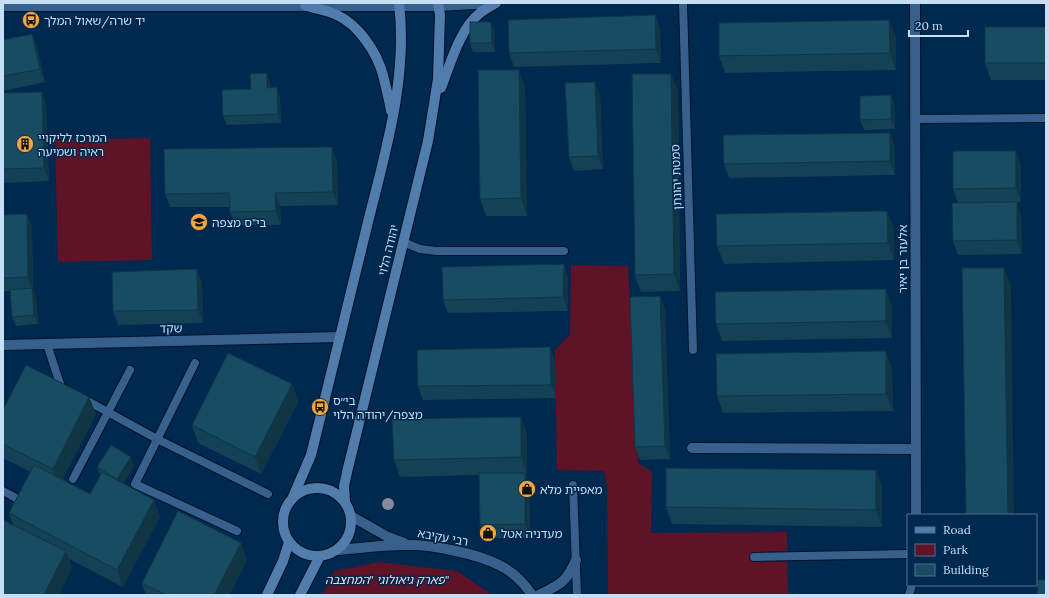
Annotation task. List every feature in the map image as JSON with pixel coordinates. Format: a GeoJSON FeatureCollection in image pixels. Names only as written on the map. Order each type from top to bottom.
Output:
{"type":"FeatureCollection","features":[{"type":"Feature","properties":{"kind":"main road"},"geometry":{"type":"LineString","coordinates":[[434,105],[455,52],[470,23],[480,13],[495,3]]}},
{"type":"Feature","properties":{"kind":"main road"},"geometry":{"type":"LineString","coordinates":[[293,497],[308,489],[320,488],[331,491],[345,501],[351,516],[351,525],[349,535],[337,550],[320,556],[310,556],[301,552],[290,542],[283,529],[283,519],[287,505],[293,497],[311,455],[390,134],[399,76],[400,4]]}},
{"type":"Feature","properties":{"kind":"main road","name":"יהודה הלוי"},"geometry":{"type":"LineString","coordinates":[[345,501],[344,486],[348,468],[428,141],[438,79],[440,14],[438,4]]}},
{"type":"Feature","properties":{"kind":"main road"},"geometry":{"type":"LineString","coordinates":[[305,5],[338,15],[360,33],[369,46],[383,74],[393,116]]}},
{"type":"Feature","properties":{"kind":"main road"},"geometry":{"type":"LineString","coordinates":[[267,595],[290,542]]}},
{"type":"Feature","properties":{"kind":"main road"},"geometry":{"type":"LineString","coordinates":[[300,595],[320,556]]}},
{"type":"Feature","properties":{"kind":"street"},"geometry":{"type":"LineString","coordinates":[[3,6],[495,3]]}},
{"type":"Feature","properties":{"kind":"street","name":"אלעזר בן יאיר"},"geometry":{"type":"LineString","coordinates":[[915,3],[916,514]]}},
{"type":"Feature","properties":{"kind":"street","name":"שקד"},"geometry":{"type":"LineString","coordinates":[[3,345],[340,337]]}},
{"type":"Feature","properties":{"kind":"street"},"geometry":{"type":"LineString","coordinates":[[692,448],[915,449]]}},
{"type":"Feature","properties":{"kind":"street","name":"רבי עקיבא"},"geometry":{"type":"LineString","coordinates":[[351,516],[388,537],[408,544]]}},
{"type":"Feature","properties":{"kind":"street","name":"רבי עקיבא"},"geometry":{"type":"LineString","coordinates":[[337,550],[408,544],[437,547],[472,555],[499,565],[521,580],[532,595]]}},
{"type":"Feature","properties":{"kind":"street"},"geometry":{"type":"LineString","coordinates":[[539,595],[561,584],[570,575],[576,560]]}},
{"type":"Feature","properties":{"kind":"lane","name":"סמטת יהונתן"},"geometry":{"type":"LineString","coordinates":[[683,3],[693,350]]}},
{"type":"Feature","properties":{"kind":"lane"},"geometry":{"type":"LineString","coordinates":[[915,119],[1046,118]]}},
{"type":"Feature","properties":{"kind":"lane"},"geometry":{"type":"LineString","coordinates":[[403,242],[420,249],[436,251],[564,251]]}},
{"type":"Feature","properties":{"kind":"lane"},"geometry":{"type":"LineString","coordinates":[[47,344],[61,387],[157,439],[268,494]]}},
{"type":"Feature","properties":{"kind":"lane"},"geometry":{"type":"LineString","coordinates":[[196,363],[135,484],[237,531]]}},
{"type":"Feature","properties":{"kind":"lane"},"geometry":{"type":"LineString","coordinates":[[73,479],[130,370]]}},
{"type":"Feature","properties":{"kind":"lane"},"geometry":{"type":"LineString","coordinates":[[573,485],[577,595]]}},
{"type":"Feature","properties":{"kind":"lane"},"geometry":{"type":"LineString","coordinates":[[3,491],[25,503]]}},
{"type":"Feature","properties":{"kind":"lane"},"geometry":{"type":"LineString","coordinates":[[754,556],[907,554]]}},
{"type":"Feature","properties":{"kind":"green space"},"geometry":{"type":"Polygon","coordinates":[[[150,138],[152,260],[58,262],[55,140],[150,138]]]}},
{"type":"Feature","properties":{"kind":"green space"},"geometry":{"type":"Polygon","coordinates":[[[571,265],[628,266],[638,463],[652,472],[651,533],[787,532],[788,595],[608,595],[607,487],[604,471],[557,470],[555,350],[570,335],[571,265]]]}},
{"type":"Feature","properties":{"kind":"green space","name":"פארק גיאולוגי \"המחצבה\""},"geometry":{"type":"Polygon","coordinates":[[[379,562],[457,571],[492,595],[323,595],[334,571],[379,562]]]}},
{"type":"Feature","properties":{"kind":"building"},"geometry":{"type":"Polygon","coordinates":[[[655,15],[656,49],[509,53],[508,20],[655,15]]]}},
{"type":"Feature","properties":{"kind":"building"},"geometry":{"type":"Polygon","coordinates":[[[889,20],[890,53],[719,56],[719,23],[889,20]]]}},
{"type":"Feature","properties":{"kind":"building"},"geometry":{"type":"Polygon","coordinates":[[[470,22],[491,22],[492,43],[470,43],[470,22]]]}},
{"type":"Feature","properties":{"kind":"building"},"geometry":{"type":"Polygon","coordinates":[[[985,27],[1046,27],[1046,63],[985,63],[985,27]]]}},
{"type":"Feature","properties":{"kind":"building"},"geometry":{"type":"Polygon","coordinates":[[[32,34],[40,69],[3,76],[3,40],[32,34]]]}},
{"type":"Feature","properties":{"kind":"building"},"geometry":{"type":"Polygon","coordinates":[[[478,70],[519,70],[521,198],[480,199],[478,70]]]}},
{"type":"Feature","properties":{"kind":"building"},"geometry":{"type":"Polygon","coordinates":[[[267,73],[267,88],[277,87],[278,114],[223,116],[222,90],[251,89],[250,74],[267,73]]]}},
{"type":"Feature","properties":{"kind":"building"},"geometry":{"type":"Polygon","coordinates":[[[632,74],[671,74],[674,274],[635,275],[632,74]]]}},
{"type":"Feature","properties":{"kind":"building"},"geometry":{"type":"Polygon","coordinates":[[[595,82],[598,156],[569,157],[565,83],[595,82]]]}},
{"type":"Feature","properties":{"kind":"building","name":"המרכז לליקויי ראיה ושמיעה"},"geometry":{"type":"Polygon","coordinates":[[[42,92],[44,168],[3,169],[3,93],[42,92]]]}},
{"type":"Feature","properties":{"kind":"building"},"geometry":{"type":"Polygon","coordinates":[[[891,95],[891,119],[860,120],[860,96],[891,95]]]}},
{"type":"Feature","properties":{"kind":"building"},"geometry":{"type":"Polygon","coordinates":[[[890,133],[890,161],[724,164],[723,135],[890,133]]]}},
{"type":"Feature","properties":{"kind":"building"},"geometry":{"type":"Polygon","coordinates":[[[332,147],[333,192],[275,193],[276,211],[230,212],[229,193],[165,194],[164,149],[332,147]]]}},
{"type":"Feature","properties":{"kind":"building"},"geometry":{"type":"Polygon","coordinates":[[[953,151],[1016,151],[1016,188],[953,189],[953,151]]]}},
{"type":"Feature","properties":{"kind":"building"},"geometry":{"type":"Polygon","coordinates":[[[1017,202],[1017,240],[953,241],[952,203],[1017,202]]]}},
{"type":"Feature","properties":{"kind":"building"},"geometry":{"type":"Polygon","coordinates":[[[887,211],[888,243],[717,246],[716,214],[887,211]]]}},
{"type":"Feature","properties":{"kind":"building"},"geometry":{"type":"Polygon","coordinates":[[[27,214],[28,277],[3,278],[3,215],[27,214]]]}},
{"type":"Feature","properties":{"kind":"building"},"geometry":{"type":"Polygon","coordinates":[[[564,264],[563,297],[443,300],[442,267],[564,264]]]}},
{"type":"Feature","properties":{"kind":"building"},"geometry":{"type":"Polygon","coordinates":[[[962,268],[1004,268],[1008,514],[966,514],[962,268]]]}},
{"type":"Feature","properties":{"kind":"building"},"geometry":{"type":"Polygon","coordinates":[[[197,269],[198,310],[113,311],[112,272],[197,269]]]}},
{"type":"Feature","properties":{"kind":"building"},"geometry":{"type":"Polygon","coordinates":[[[32,288],[34,315],[12,317],[10,290],[32,288]]]}},
{"type":"Feature","properties":{"kind":"building"},"geometry":{"type":"Polygon","coordinates":[[[886,289],[886,321],[716,324],[715,292],[886,289]]]}},
{"type":"Feature","properties":{"kind":"building"},"geometry":{"type":"Polygon","coordinates":[[[660,296],[665,446],[635,447],[630,297],[660,296]]]}},
{"type":"Feature","properties":{"kind":"building"},"geometry":{"type":"Polygon","coordinates":[[[550,347],[551,385],[418,386],[417,350],[550,347]]]}},
{"type":"Feature","properties":{"kind":"building"},"geometry":{"type":"Polygon","coordinates":[[[886,351],[886,394],[717,396],[716,354],[886,351]]]}},
{"type":"Feature","properties":{"kind":"building"},"geometry":{"type":"Polygon","coordinates":[[[228,353],[292,384],[255,457],[192,425],[228,353]]]}},
{"type":"Feature","properties":{"kind":"building"},"geometry":{"type":"Polygon","coordinates":[[[26,365],[89,397],[53,469],[3,444],[3,410],[26,365]]]}},
{"type":"Feature","properties":{"kind":"building"},"geometry":{"type":"Polygon","coordinates":[[[521,417],[521,457],[394,460],[392,419],[521,417]]]}},
{"type":"Feature","properties":{"kind":"building"},"geometry":{"type":"Polygon","coordinates":[[[111,445],[131,457],[117,479],[97,467],[111,445]]]}},
{"type":"Feature","properties":{"kind":"building"},"geometry":{"type":"Polygon","coordinates":[[[34,465],[90,494],[102,472],[154,500],[117,570],[9,513],[34,465]]]}},
{"type":"Feature","properties":{"kind":"building"},"geometry":{"type":"Polygon","coordinates":[[[666,468],[876,470],[876,510],[666,507],[666,468]]]}},
{"type":"Feature","properties":{"kind":"building"},"geometry":{"type":"Polygon","coordinates":[[[479,473],[525,473],[525,524],[480,525],[479,473]]]}},
{"type":"Feature","properties":{"kind":"building"},"geometry":{"type":"Polygon","coordinates":[[[178,511],[241,543],[214,595],[166,595],[142,583],[178,511]]]}},
{"type":"Feature","properties":{"kind":"building"},"geometry":{"type":"Polygon","coordinates":[[[3,520],[66,551],[44,595],[3,595],[3,520]]]}},
{"type":"Feature","properties":{"kind":"building"},"geometry":{"type":"Polygon","coordinates":[[[1038,580],[1046,580],[1046,595],[1037,595],[1038,580]]]}},
{"type":"Feature","properties":{"kind":"place","name":"יד שרה/שאול המלך"},"geometry":{"type":"Point","coordinates":[31,20]}},
{"type":"Feature","properties":{"kind":"place","name":"המרכז לליקויי ראיה ושמיעה"},"geometry":{"type":"Point","coordinates":[25,144]}},
{"type":"Feature","properties":{"kind":"place","name":"בי\"ס מצפה"},"geometry":{"type":"Point","coordinates":[199,222]}},
{"type":"Feature","properties":{"kind":"place","name":"בי״ס מצפה/יהודה הלוי"},"geometry":{"type":"Point","coordinates":[320,407]}},
{"type":"Feature","properties":{"kind":"place","name":"מאפיית מלא"},"geometry":{"type":"Point","coordinates":[527,489]}},
{"type":"Feature","properties":{"kind":"place","name":"מעדניה אטל"},"geometry":{"type":"Point","coordinates":[488,533]}}]}
